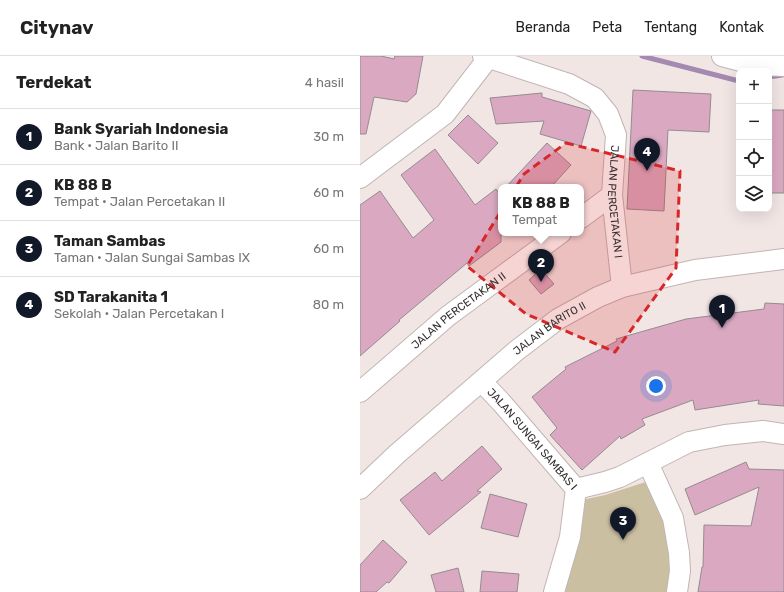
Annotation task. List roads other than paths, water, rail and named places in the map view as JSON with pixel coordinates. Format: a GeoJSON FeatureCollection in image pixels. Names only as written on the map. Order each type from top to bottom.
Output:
{"type":"FeatureCollection","features":[{"type":"Feature","properties":{"kind":"street"},"geometry":{"type":"LineString","coordinates":[[722,56],[756,65],[784,66]]}},
{"type":"Feature","properties":{"kind":"street"},"geometry":{"type":"LineString","coordinates":[[360,178],[445,114],[486,57]]}},
{"type":"Feature","properties":{"kind":"street","name":"JALAN PERCETAKAN I"},"geometry":{"type":"LineString","coordinates":[[486,57],[513,60],[570,84],[596,98],[608,114],[616,135],[612,195],[622,287]]}},
{"type":"Feature","properties":{"kind":"street"},"geometry":{"type":"LineString","coordinates":[[584,216],[612,195]]}},
{"type":"Feature","properties":{"kind":"street","name":"JALAN PERCETAKAN II"},"geometry":{"type":"LineString","coordinates":[[360,392],[448,316],[557,236]]}},
{"type":"Feature","properties":{"kind":"street","name":"JALAN BARITO II"},"geometry":{"type":"LineString","coordinates":[[360,489],[398,453],[482,382],[516,351],[558,319],[598,297],[622,287],[696,270],[784,259]]}},
{"type":"Feature","properties":{"kind":"street","name":"JALAN SUNGAI SAMBAS I"},"geometry":{"type":"LineString","coordinates":[[482,382],[501,402],[576,490],[570,537],[554,592]]}},
{"type":"Feature","properties":{"kind":"street"},"geometry":{"type":"LineString","coordinates":[[576,490],[620,477],[689,442],[725,435],[763,431],[784,434]]}},
{"type":"Feature","properties":{"kind":"street"},"geometry":{"type":"LineString","coordinates":[[648,463],[672,518],[680,571],[677,592]]}},
{"type":"Feature","properties":{"kind":"waterway"},"geometry":{"type":"LineString","coordinates":[[642,56],[736,80]]}},
{"type":"Feature","properties":{"kind":"waterway"},"geometry":{"type":"LineString","coordinates":[[772,77],[782,75]]}},
{"type":"Feature","properties":{"kind":"place","name":"SD Tarakanita 1"},"geometry":{"type":"Point","coordinates":[647,171]}},
{"type":"Feature","properties":{"kind":"place","name":"KB 88 B"},"geometry":{"type":"Point","coordinates":[541,282]}},
{"type":"Feature","properties":{"kind":"place","name":"Bank Syariah Indonesia"},"geometry":{"type":"Point","coordinates":[722,328]}},
{"type":"Feature","properties":{"kind":"place","name":"Taman Sambas"},"geometry":{"type":"Point","coordinates":[623,540]}}]}
